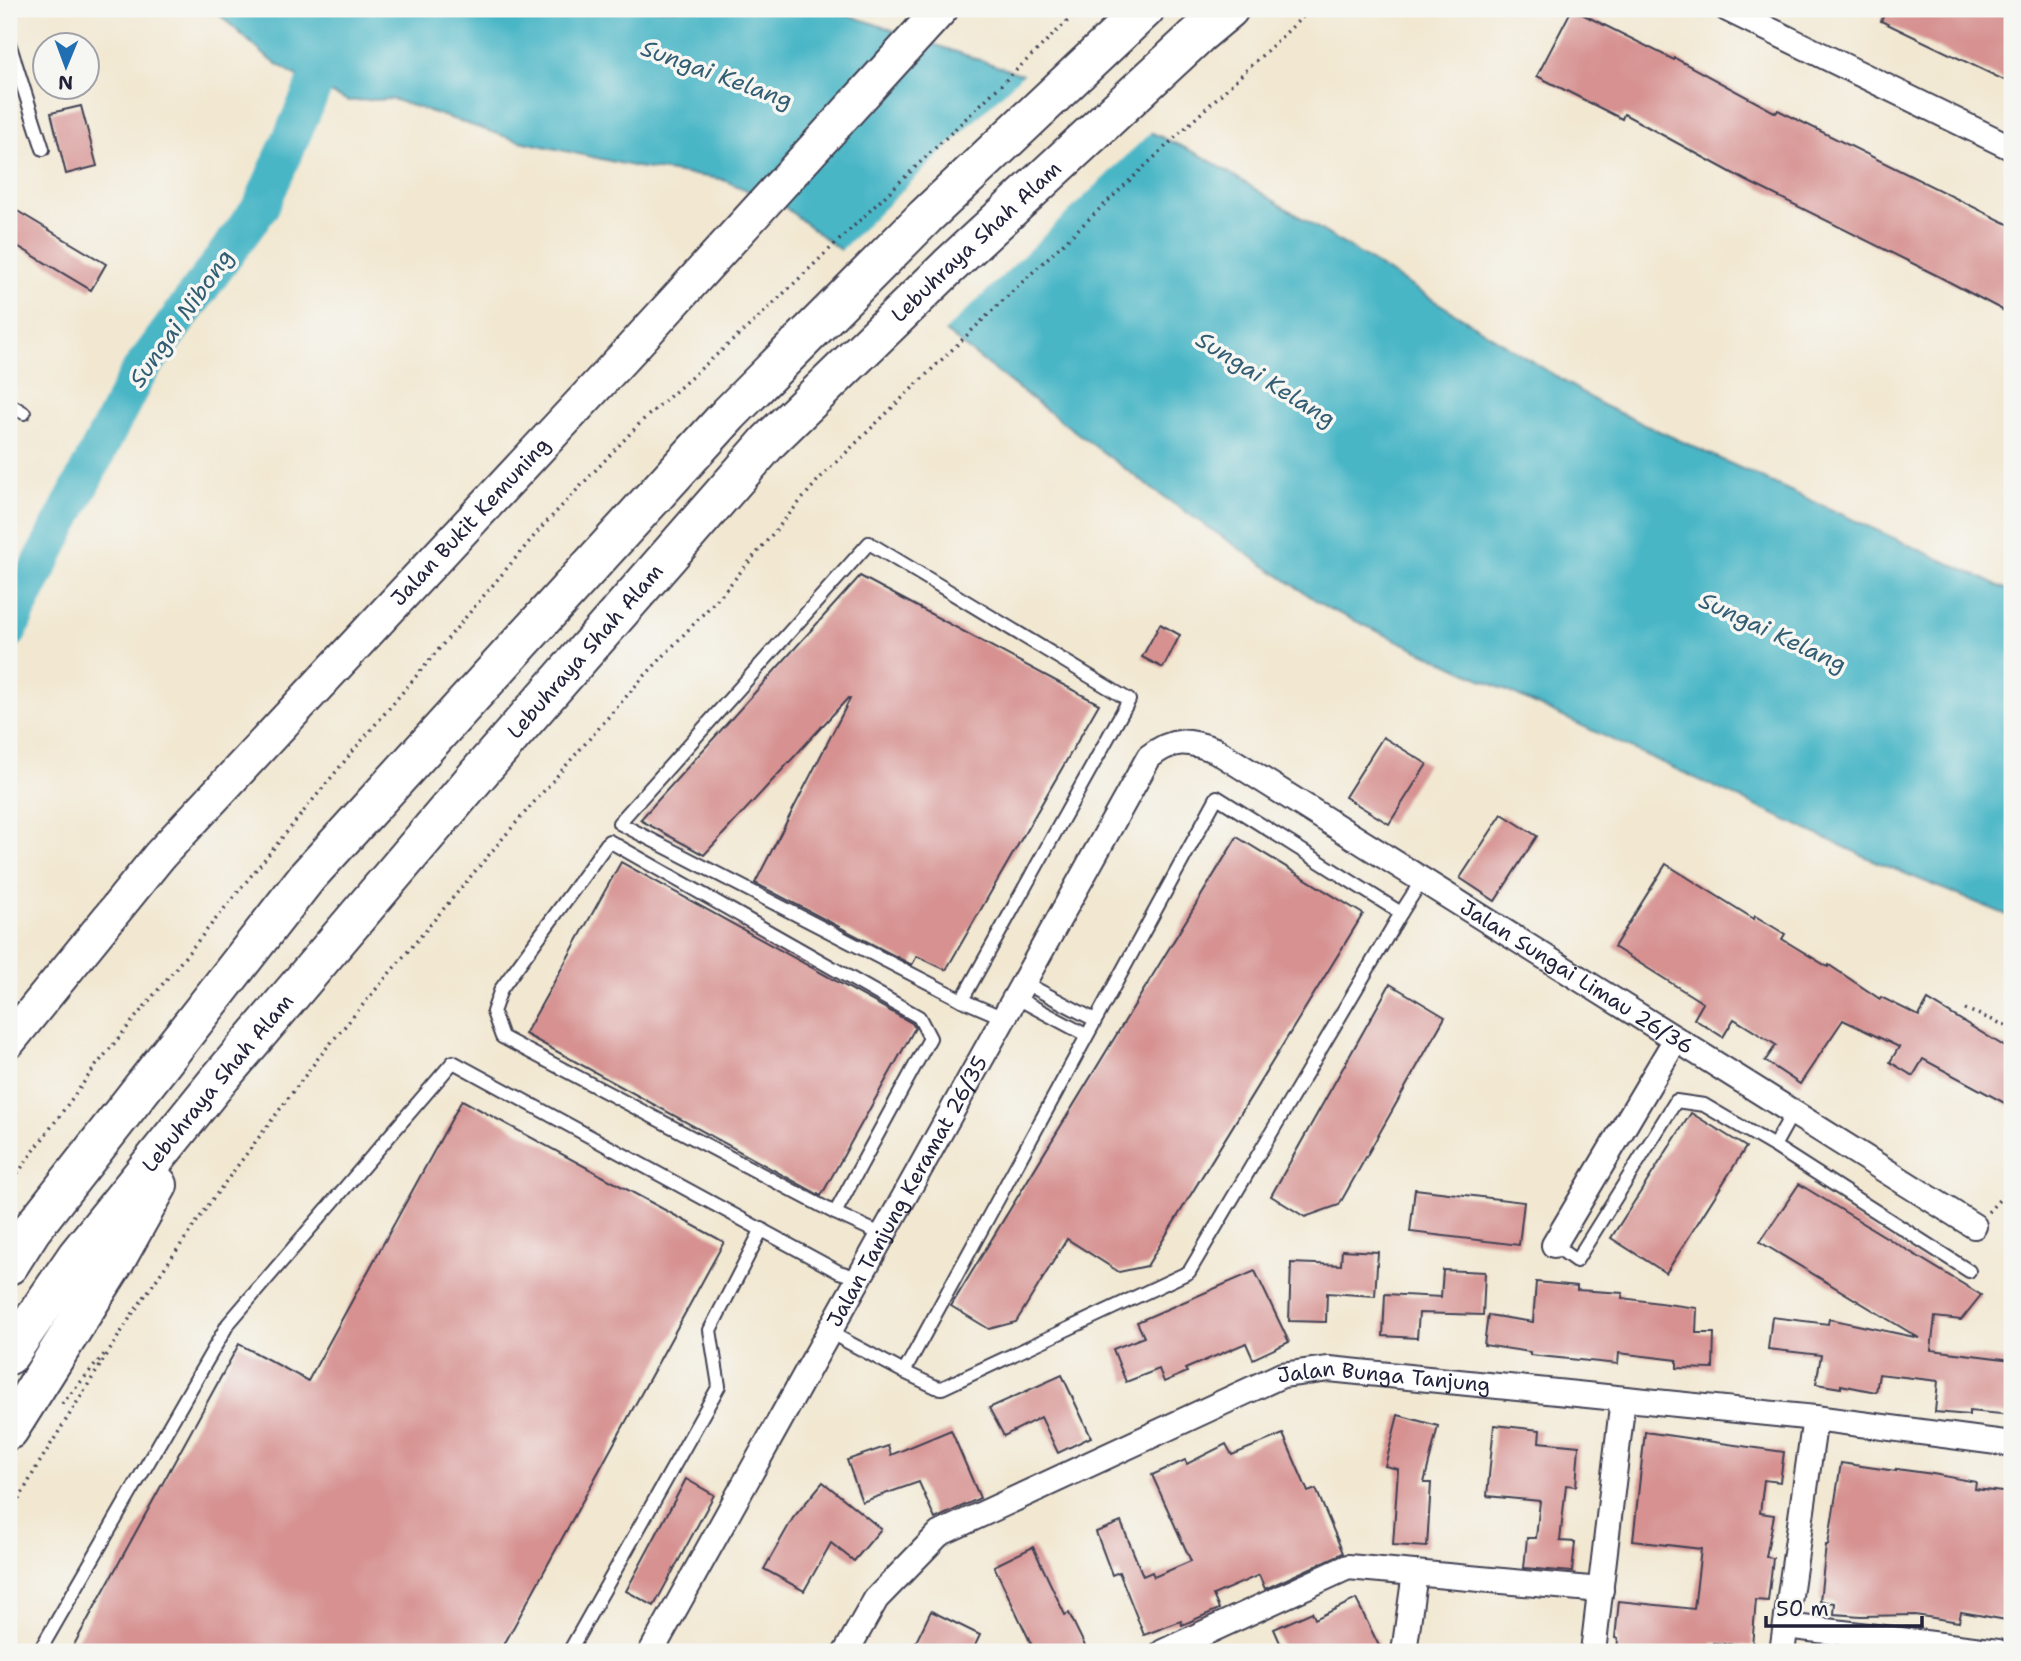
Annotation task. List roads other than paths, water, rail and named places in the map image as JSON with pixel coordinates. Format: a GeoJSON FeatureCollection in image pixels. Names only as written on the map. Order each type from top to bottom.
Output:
{"type":"FeatureCollection","features":[{"type":"Feature","properties":{"kind":"highway"},"geometry":{"type":"LineString","coordinates":[[9,1265],[20,1243],[307,877],[729,414],[925,217],[1145,9]]}},
{"type":"Feature","properties":{"kind":"highway","name":"Lebuhraya Shah Alam"},"geometry":{"type":"LineString","coordinates":[[9,1355],[76,1257],[216,1083],[485,766],[769,441],[948,267],[1229,9]]}},
{"type":"Feature","properties":{"kind":"highway"},"geometry":{"type":"LineString","coordinates":[[9,1430],[116,1260],[216,1083]]}},
{"type":"Feature","properties":{"kind":"main road","name":"Jalan Bukit Kemuning"},"geometry":{"type":"LineString","coordinates":[[9,1041],[160,855],[632,348],[941,9]]}},
{"type":"Feature","properties":{"kind":"street"},"geometry":{"type":"LineString","coordinates":[[1731,10],[2012,148]]}},
{"type":"Feature","properties":{"kind":"street","name":"Jalan Sungai Limau 26/36"},"geometry":{"type":"LineString","coordinates":[[1175,743],[1193,743],[1215,750],[1974,1226]]}},
{"type":"Feature","properties":{"kind":"street","name":"Jalan Tanjung Keramat 26/35"},"geometry":{"type":"LineString","coordinates":[[651,1652],[1149,757],[1159,749],[1175,743]]}},
{"type":"Feature","properties":{"kind":"street"},"geometry":{"type":"LineString","coordinates":[[1554,1245],[1676,1039]]}},
{"type":"Feature","properties":{"kind":"street","name":"Jalan Bunga Tanjung"},"geometry":{"type":"LineString","coordinates":[[846,1652],[876,1598],[939,1535],[1282,1375],[1329,1369],[1815,1418],[2012,1444]]}},
{"type":"Feature","properties":{"kind":"street"},"geometry":{"type":"LineString","coordinates":[[1593,1652],[1623,1399]]}},
{"type":"Feature","properties":{"kind":"street"},"geometry":{"type":"LineString","coordinates":[[1782,1652],[1815,1418]]}},
{"type":"Feature","properties":{"kind":"street"},"geometry":{"type":"LineString","coordinates":[[1163,1652],[1348,1567],[1601,1590]]}},
{"type":"Feature","properties":{"kind":"street"},"geometry":{"type":"LineString","coordinates":[[1404,1652],[1415,1573]]}},
{"type":"Feature","properties":{"kind":"street"},"geometry":{"type":"LineString","coordinates":[[1786,1626],[1969,1651],[1998,1652]]}},
{"type":"Feature","properties":{"kind":"lane"},"geometry":{"type":"LineString","coordinates":[[9,43],[43,149]]}},
{"type":"Feature","properties":{"kind":"lane"},"geometry":{"type":"LineString","coordinates":[[9,404],[24,413]]}},
{"type":"Feature","properties":{"kind":"lane"},"geometry":{"type":"LineString","coordinates":[[962,1000],[1129,700],[869,544],[619,823],[962,1000],[1014,999],[1095,1020]]}},
{"type":"Feature","properties":{"kind":"lane"},"geometry":{"type":"LineString","coordinates":[[904,1372],[1217,797],[1401,913]]}},
{"type":"Feature","properties":{"kind":"lane"},"geometry":{"type":"LineString","coordinates":[[835,1213],[930,1038],[919,1017],[609,841],[501,989],[494,1012],[502,1037],[835,1213],[883,1235]]}},
{"type":"Feature","properties":{"kind":"lane"},"geometry":{"type":"LineString","coordinates":[[829,1332],[904,1372],[942,1388],[1189,1272],[1422,880]]}},
{"type":"Feature","properties":{"kind":"lane"},"geometry":{"type":"LineString","coordinates":[[1014,999],[1086,1035]]}},
{"type":"Feature","properties":{"kind":"lane"},"geometry":{"type":"LineString","coordinates":[[39,1652],[228,1324],[453,1062],[839,1272],[859,1278]]}},
{"type":"Feature","properties":{"kind":"lane"},"geometry":{"type":"LineString","coordinates":[[1554,1245],[1576,1261],[1676,1101],[1704,1105],[1774,1146],[1969,1271]]}},
{"type":"Feature","properties":{"kind":"lane"},"geometry":{"type":"LineString","coordinates":[[1774,1146],[1793,1112]]}},
{"type":"Feature","properties":{"kind":"lane"},"geometry":{"type":"LineString","coordinates":[[569,1652],[719,1386],[710,1330],[762,1229]]}},
{"type":"Feature","properties":{"kind":"water","name":"Sungai Kelang"},"geometry":{"type":"Polygon","coordinates":[[[213,9],[827,9],[1038,80],[1202,156],[1604,406],[2012,592],[2012,917],[1877,862],[1327,608],[1155,491],[782,205],[721,179],[637,167],[516,140],[392,99],[348,101],[314,86],[269,59],[213,9]]]}},
{"type":"Feature","properties":{"kind":"waterway","name":"Sungai Nibong"},"geometry":{"type":"LineString","coordinates":[[9,631],[25,594],[137,375],[261,206],[314,86],[359,9]]}}]}
